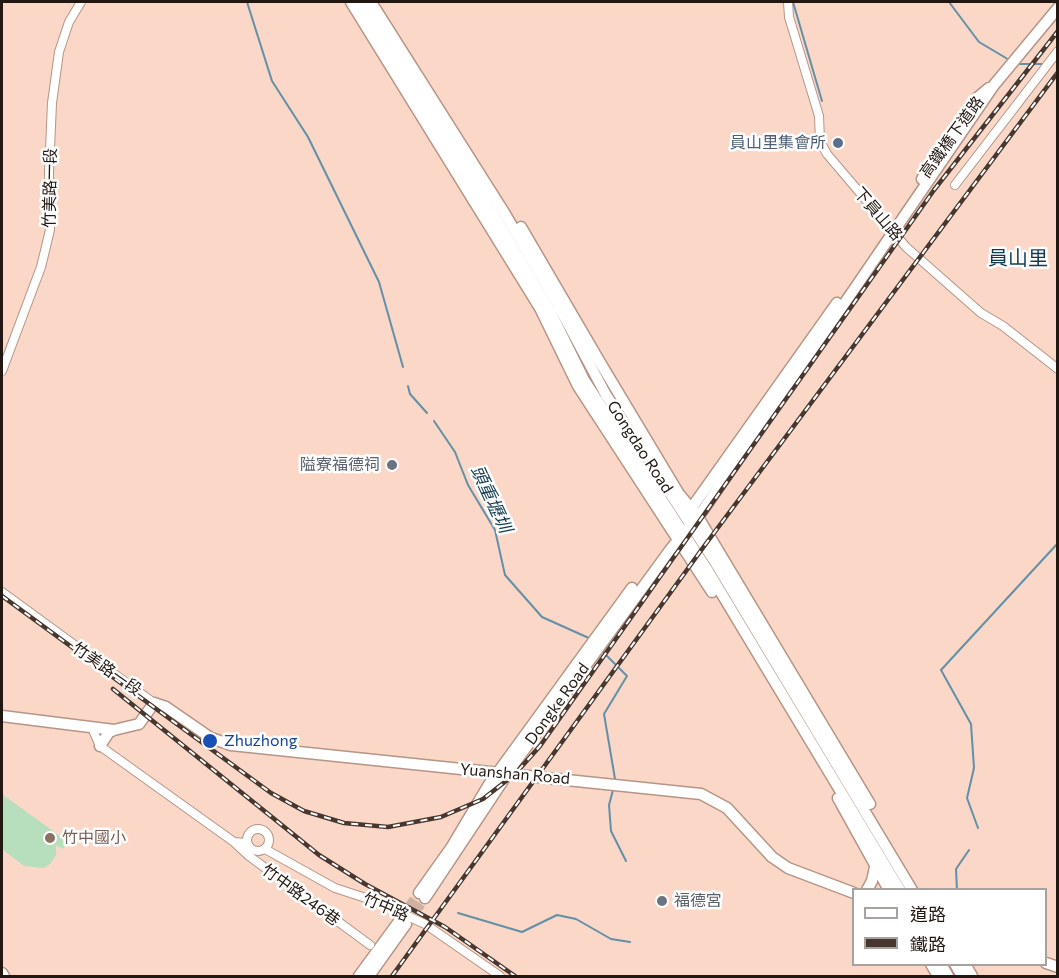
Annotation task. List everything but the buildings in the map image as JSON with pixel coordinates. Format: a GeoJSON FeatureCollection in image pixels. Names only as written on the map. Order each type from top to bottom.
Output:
{"type":"FeatureCollection","features":[{"type":"Feature","properties":{"kind":"street","name":"竹美路一段"},"geometry":{"type":"LineString","coordinates":[[2,371],[41,267],[50,230],[52,217],[49,172],[52,103],[59,52],[69,22],[81,2]]}},
{"type":"Feature","properties":{"kind":"street","name":"Gongdao Road"},"geometry":{"type":"LineString","coordinates":[[351,2],[540,308],[578,386],[678,533]]}},
{"type":"Feature","properties":{"kind":"street","name":"Gongdao Road"},"geometry":{"type":"LineString","coordinates":[[360,2],[504,232],[551,312],[584,380],[899,888]]}},
{"type":"Feature","properties":{"kind":"street","name":"Gongdao Road"},"geometry":{"type":"LineString","coordinates":[[371,2],[505,214],[558,305],[606,395],[692,516]]}},
{"type":"Feature","properties":{"kind":"street","name":"Gongdao Road"},"geometry":{"type":"LineString","coordinates":[[379,2],[566,300],[601,364],[692,516],[919,888]]}},
{"type":"Feature","properties":{"kind":"street","name":"下員山路"},"geometry":{"type":"LineString","coordinates":[[788,2],[792,28],[819,116],[823,147],[906,247],[981,313],[1003,326],[1058,369]]}},
{"type":"Feature","properties":{"kind":"street","name":"高鐵橋下道路"},"geometry":{"type":"LineString","coordinates":[[692,516],[892,230],[977,98],[994,84],[1058,8]]}},
{"type":"Feature","properties":{"kind":"street"},"geometry":{"type":"LineString","coordinates":[[955,185],[1057,52]]}},
{"type":"Feature","properties":{"kind":"street","name":"Dongke Road"},"geometry":{"type":"LineString","coordinates":[[422,896],[503,772],[692,516]]}},
{"type":"Feature","properties":{"kind":"street","name":"Gongdao Road"},"geometry":{"type":"LineString","coordinates":[[718,559],[911,888]]}},
{"type":"Feature","properties":{"kind":"street","name":"竹美路一段"},"geometry":{"type":"LineString","coordinates":[[2,592],[154,703]]}},
{"type":"Feature","properties":{"kind":"street"},"geometry":{"type":"LineString","coordinates":[[100,746],[109,732],[139,724],[154,703]]}},
{"type":"Feature","properties":{"kind":"street","name":"Yuanshan Road"},"geometry":{"type":"LineString","coordinates":[[154,703],[166,707],[211,738],[231,745],[701,794],[727,808],[772,858],[788,868],[852,892]]}},
{"type":"Feature","properties":{"kind":"street"},"geometry":{"type":"LineString","coordinates":[[2,716],[114,730]]}},
{"type":"Feature","properties":{"kind":"street"},"geometry":{"type":"LineString","coordinates":[[92,728],[100,746],[234,842],[247,843],[255,851],[265,849],[269,840],[261,830],[251,832],[247,843]]}},
{"type":"Feature","properties":{"kind":"street","name":"Gongdao Road"},"geometry":{"type":"LineString","coordinates":[[832,780],[888,888]]}},
{"type":"Feature","properties":{"kind":"street","name":"竹中路246巷"},"geometry":{"type":"LineString","coordinates":[[234,842],[249,856],[370,945]]}},
{"type":"Feature","properties":{"kind":"street","name":"竹中路"},"geometry":{"type":"LineString","coordinates":[[265,849],[335,888],[375,901],[425,924],[500,976]]}},
{"type":"Feature","properties":{"kind":"street"},"geometry":{"type":"LineString","coordinates":[[868,888],[875,867]]}},
{"type":"Feature","properties":{"kind":"street"},"geometry":{"type":"LineString","coordinates":[[359,976],[403,922],[369,976]]}},
{"type":"Feature","properties":{"kind":"green space"},"geometry":{"type":"Polygon","coordinates":[[[2,794],[68,842],[63,849],[56,845],[56,855],[44,868],[24,866],[2,849],[2,794]]]}},
{"type":"Feature","properties":{"kind":"waterway","name":"頭重壢圳"},"geometry":{"type":"LineString","coordinates":[[247,2],[272,81],[308,137],[379,282],[403,367]]}},
{"type":"Feature","properties":{"kind":"waterway"},"geometry":{"type":"LineString","coordinates":[[793,2],[822,101]]}},
{"type":"Feature","properties":{"kind":"waterway"},"geometry":{"type":"LineString","coordinates":[[949,2],[979,42],[1011,61]]}},
{"type":"Feature","properties":{"kind":"waterway"},"geometry":{"type":"LineString","coordinates":[[1016,64],[1046,64]]}},
{"type":"Feature","properties":{"kind":"waterway","name":"頭重壢圳"},"geometry":{"type":"LineString","coordinates":[[408,386],[410,394],[427,413]]}},
{"type":"Feature","properties":{"kind":"waterway","name":"頭重壢圳"},"geometry":{"type":"LineString","coordinates":[[434,421],[455,452],[468,485],[495,530],[505,575],[542,617],[591,639]]}},
{"type":"Feature","properties":{"kind":"waterway"},"geometry":{"type":"LineString","coordinates":[[978,828],[967,798],[974,768],[971,724],[941,670],[1058,543]]}},
{"type":"Feature","properties":{"kind":"waterway","name":"頭重壢圳"},"geometry":{"type":"LineString","coordinates":[[601,650],[627,676],[604,714],[615,779]]}},
{"type":"Feature","properties":{"kind":"waterway","name":"頭重壢圳"},"geometry":{"type":"LineString","coordinates":[[613,790],[609,805],[611,831],[626,861]]}},
{"type":"Feature","properties":{"kind":"waterway"},"geometry":{"type":"LineString","coordinates":[[957,888],[956,869],[969,850]]}},
{"type":"Feature","properties":{"kind":"waterway","name":"頭重壢圳"},"geometry":{"type":"LineString","coordinates":[[458,913],[522,932],[557,915],[576,919],[611,939],[630,942]]}},
{"type":"Feature","properties":{"kind":"tunnel"},"geometry":{"type":"LineString","coordinates":[[400,920],[419,893]]}},
{"type":"Feature","properties":{"kind":"tunnel"},"geometry":{"type":"LineString","coordinates":[[406,924],[425,898]]}},
{"type":"Feature","properties":{"kind":"railway"},"geometry":{"type":"LineString","coordinates":[[2,596],[271,793],[304,811],[344,823],[388,827],[441,817],[483,799],[515,774],[540,746],[934,190],[1058,31]]}},
{"type":"Feature","properties":{"kind":"railway"},"geometry":{"type":"LineString","coordinates":[[392,976],[705,545],[1058,72]]}},
{"type":"Feature","properties":{"kind":"railway"},"geometry":{"type":"LineString","coordinates":[[113,689],[319,855],[365,884],[445,927],[515,976]]}},
{"type":"Feature","properties":{"kind":"place","name":"員山里集會所"},"geometry":{"type":"Point","coordinates":[838,143]}},
{"type":"Feature","properties":{"kind":"place","name":"隘寮福德祠"},"geometry":{"type":"Point","coordinates":[392,465]}},
{"type":"Feature","properties":{"kind":"place","name":"Zhuzhong"},"geometry":{"type":"Point","coordinates":[210,741]}},
{"type":"Feature","properties":{"kind":"place","name":"竹中國小"},"geometry":{"type":"Point","coordinates":[50,838]}},
{"type":"Feature","properties":{"kind":"place","name":"福德宮"},"geometry":{"type":"Point","coordinates":[662,901]}},
{"type":"Feature","properties":{"kind":"district","name":"員山里"},"geometry":{"type":"Point","coordinates":[1018,258]}}]}
